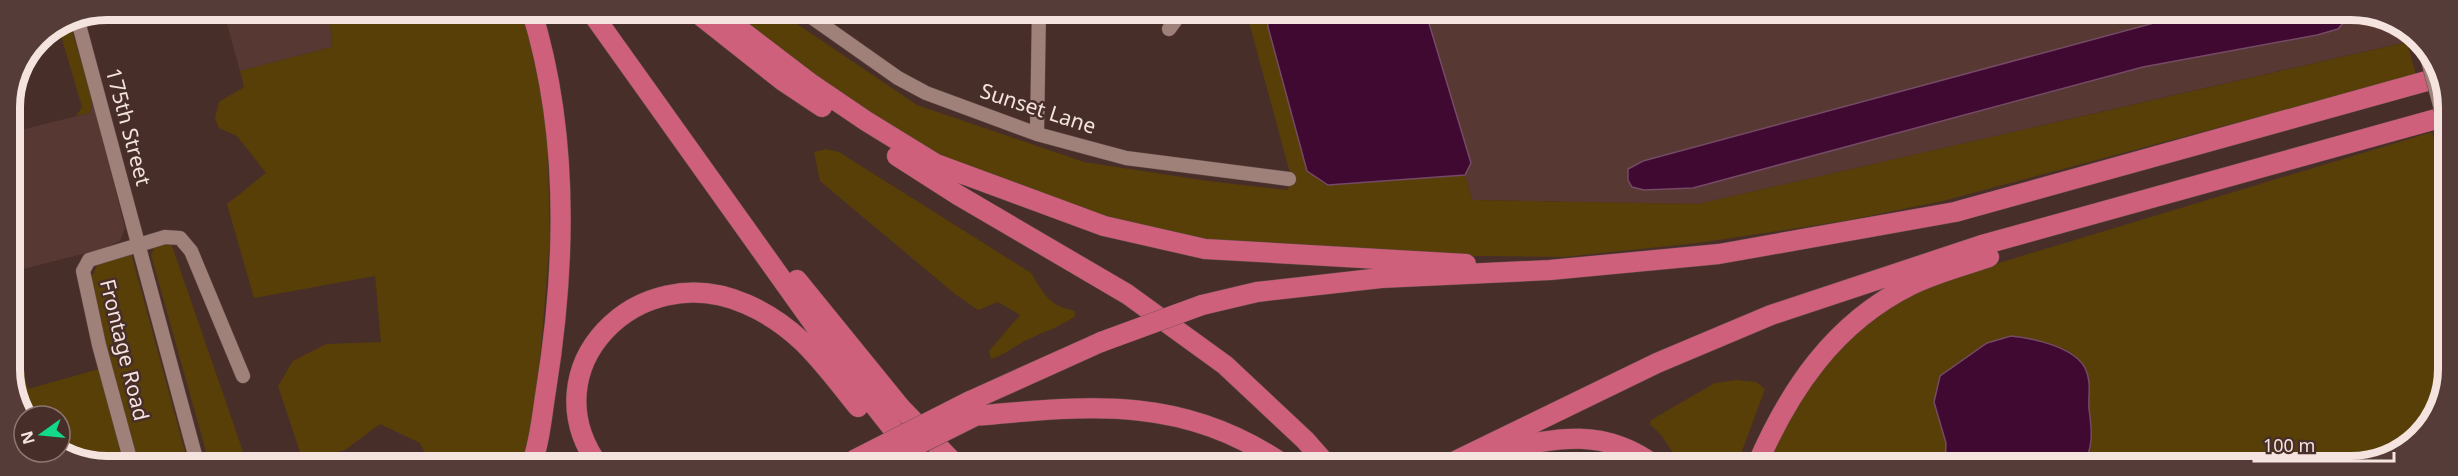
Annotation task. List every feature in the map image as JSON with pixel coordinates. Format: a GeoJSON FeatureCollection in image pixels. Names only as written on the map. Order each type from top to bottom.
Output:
{"type":"FeatureCollection","features":[{"type":"Feature","properties":{"kind":"highway"},"geometry":{"type":"LineString","coordinates":[[533,456],[550,362],[556,303],[559,217],[553,105],[548,66],[534,20]]}},
{"type":"Feature","properties":{"kind":"highway"},"geometry":{"type":"LineString","coordinates":[[597,20],[754,243],[879,414],[914,456]]}},
{"type":"Feature","properties":{"kind":"highway"},"geometry":{"type":"LineString","coordinates":[[706,20],[783,81],[865,135],[958,195],[1127,294],[1225,365],[1325,456]]}},
{"type":"Feature","properties":{"kind":"highway"},"geometry":{"type":"LineString","coordinates":[[728,20],[829,96],[936,164],[1104,226],[1205,249],[1376,257],[1550,270]]}},
{"type":"Feature","properties":{"kind":"highway"},"geometry":{"type":"LineString","coordinates":[[892,456],[972,409],[1101,342],[1202,306],[1257,292],[1381,278],[1550,270],[1719,254],[1955,212],[2432,72]]}},
{"type":"Feature","properties":{"kind":"highway"},"geometry":{"type":"LineString","coordinates":[[1465,456],[1657,363],[1771,315],[1982,245],[2438,119]]}},
{"type":"Feature","properties":{"kind":"highway"},"geometry":{"type":"LineString","coordinates":[[1761,456],[1798,384],[1821,354],[1858,318],[1911,285],[2145,201]]}},
{"type":"Feature","properties":{"kind":"highway"},"geometry":{"type":"LineString","coordinates":[[754,243],[789,270],[901,408],[947,456]]}},
{"type":"Feature","properties":{"kind":"highway"},"geometry":{"type":"LineString","coordinates":[[593,456],[585,441],[578,414],[581,378],[593,345],[624,312],[648,299],[686,292],[712,294],[744,303],[790,329],[818,357],[901,456]]}},
{"type":"Feature","properties":{"kind":"highway"},"geometry":{"type":"LineString","coordinates":[[863,456],[972,409],[1096,406],[1154,412],[1216,430],[1267,456]]}},
{"type":"Feature","properties":{"kind":"highway"},"geometry":{"type":"LineString","coordinates":[[1483,456],[1554,439],[1584,438],[1617,443],[1639,456]]}},
{"type":"Feature","properties":{"kind":"highway"},"geometry":{"type":"LineString","coordinates":[[1305,440],[1319,456]]}},
{"type":"Feature","properties":{"kind":"street","name":"Sunset Lane"},"geometry":{"type":"LineString","coordinates":[[816,20],[898,78],[926,93],[1037,134],[1125,158],[1289,179]]}},
{"type":"Feature","properties":{"kind":"street"},"geometry":{"type":"LineString","coordinates":[[1037,134],[1039,20]]}},
{"type":"Feature","properties":{"kind":"street"},"geometry":{"type":"LineString","coordinates":[[1169,29],[1176,20]]}},
{"type":"Feature","properties":{"kind":"street","name":"175th Street"},"geometry":{"type":"LineString","coordinates":[[79,24],[195,456]]}},
{"type":"Feature","properties":{"kind":"street"},"geometry":{"type":"LineString","coordinates":[[138,244],[174,236],[186,243],[243,376]]}},
{"type":"Feature","properties":{"kind":"street","name":"Frontage Road"},"geometry":{"type":"LineString","coordinates":[[129,456],[99,345],[83,271],[88,260],[138,244]]}},
{"type":"Feature","properties":{"kind":"shaded area"},"geometry":{"type":"Polygon","coordinates":[[[226,20],[330,20],[332,47],[240,71],[226,20]]]}},
{"type":"Feature","properties":{"kind":"shaded area"},"geometry":{"type":"Polygon","coordinates":[[[330,20],[525,20],[540,76],[547,133],[550,237],[537,399],[525,456],[426,456],[420,443],[380,424],[345,450],[322,456],[301,456],[278,386],[293,361],[326,344],[381,342],[375,276],[254,298],[227,204],[266,173],[237,136],[219,128],[215,118],[219,102],[244,87],[240,71],[332,47],[330,20]]]}},
{"type":"Feature","properties":{"kind":"shaded area"},"geometry":{"type":"Polygon","coordinates":[[[742,20],[791,20],[917,105],[1084,162],[1208,181],[1288,190],[1290,173],[1249,22],[1250,20],[1269,20],[1268,27],[1307,171],[1328,185],[1465,175],[1472,200],[1698,204],[2407,42],[2416,75],[1943,201],[1844,221],[1698,243],[1564,257],[1395,255],[1155,235],[965,168],[914,140],[823,81],[742,20]]]}},
{"type":"Feature","properties":{"kind":"shaded area"},"geometry":{"type":"Polygon","coordinates":[[[1267,20],[1428,20],[1471,163],[1465,175],[1328,185],[1307,171],[1267,20]]]}},
{"type":"Feature","properties":{"kind":"shaded area"},"geometry":{"type":"Polygon","coordinates":[[[1428,20],[2363,20],[2385,26],[2409,41],[1698,204],[1472,200],[1465,175],[1471,163],[1428,20]]]}},
{"type":"Feature","properties":{"kind":"shaded area"},"geometry":{"type":"Polygon","coordinates":[[[2165,20],[2344,20],[2338,29],[2317,35],[2143,67],[1693,188],[1644,190],[1632,187],[1628,180],[1628,169],[1643,161],[2165,20]]]}},
{"type":"Feature","properties":{"kind":"shaded area"},"geometry":{"type":"Polygon","coordinates":[[[71,27],[93,102],[89,113],[76,116],[82,107],[60,33],[71,27]]]}},
{"type":"Feature","properties":{"kind":"shaded area"},"geometry":{"type":"Polygon","coordinates":[[[93,102],[125,228],[120,241],[102,249],[20,270],[20,130],[89,113],[93,102]]]}},
{"type":"Feature","properties":{"kind":"shaded area"},"geometry":{"type":"Polygon","coordinates":[[[2432,132],[2434,139],[2438,138],[2438,381],[2427,413],[2417,427],[2395,445],[2379,452],[2351,456],[1769,456],[1789,410],[1849,335],[1913,292],[1959,275],[2432,132]]]}},
{"type":"Feature","properties":{"kind":"shaded area"},"geometry":{"type":"Polygon","coordinates":[[[826,149],[839,152],[1031,273],[1048,298],[1059,306],[1075,311],[1075,316],[991,359],[989,351],[1020,315],[998,302],[978,310],[955,294],[820,181],[814,152],[826,149]]]}},
{"type":"Feature","properties":{"kind":"shaded area"},"geometry":{"type":"Polygon","coordinates":[[[171,243],[245,456],[207,456],[151,255],[154,248],[171,243]]]}},
{"type":"Feature","properties":{"kind":"shaded area"},"geometry":{"type":"Polygon","coordinates":[[[131,253],[186,456],[136,456],[93,300],[92,276],[98,263],[131,253]]]}},
{"type":"Feature","properties":{"kind":"shaded area"},"geometry":{"type":"Polygon","coordinates":[[[2011,336],[2041,341],[2063,349],[2080,361],[2085,368],[2089,383],[2091,439],[2088,456],[1945,456],[1946,443],[1934,402],[1940,376],[1987,343],[2011,336]]]}},
{"type":"Feature","properties":{"kind":"shaded area"},"geometry":{"type":"Polygon","coordinates":[[[20,354],[28,389],[99,369],[121,456],[95,456],[72,449],[72,404],[27,404],[21,386],[20,354]]]}},
{"type":"Feature","properties":{"kind":"shaded area"},"geometry":{"type":"Polygon","coordinates":[[[1736,380],[1756,382],[1765,389],[1740,456],[1675,456],[1662,436],[1650,424],[1651,420],[1715,383],[1736,380]]]}}]}
